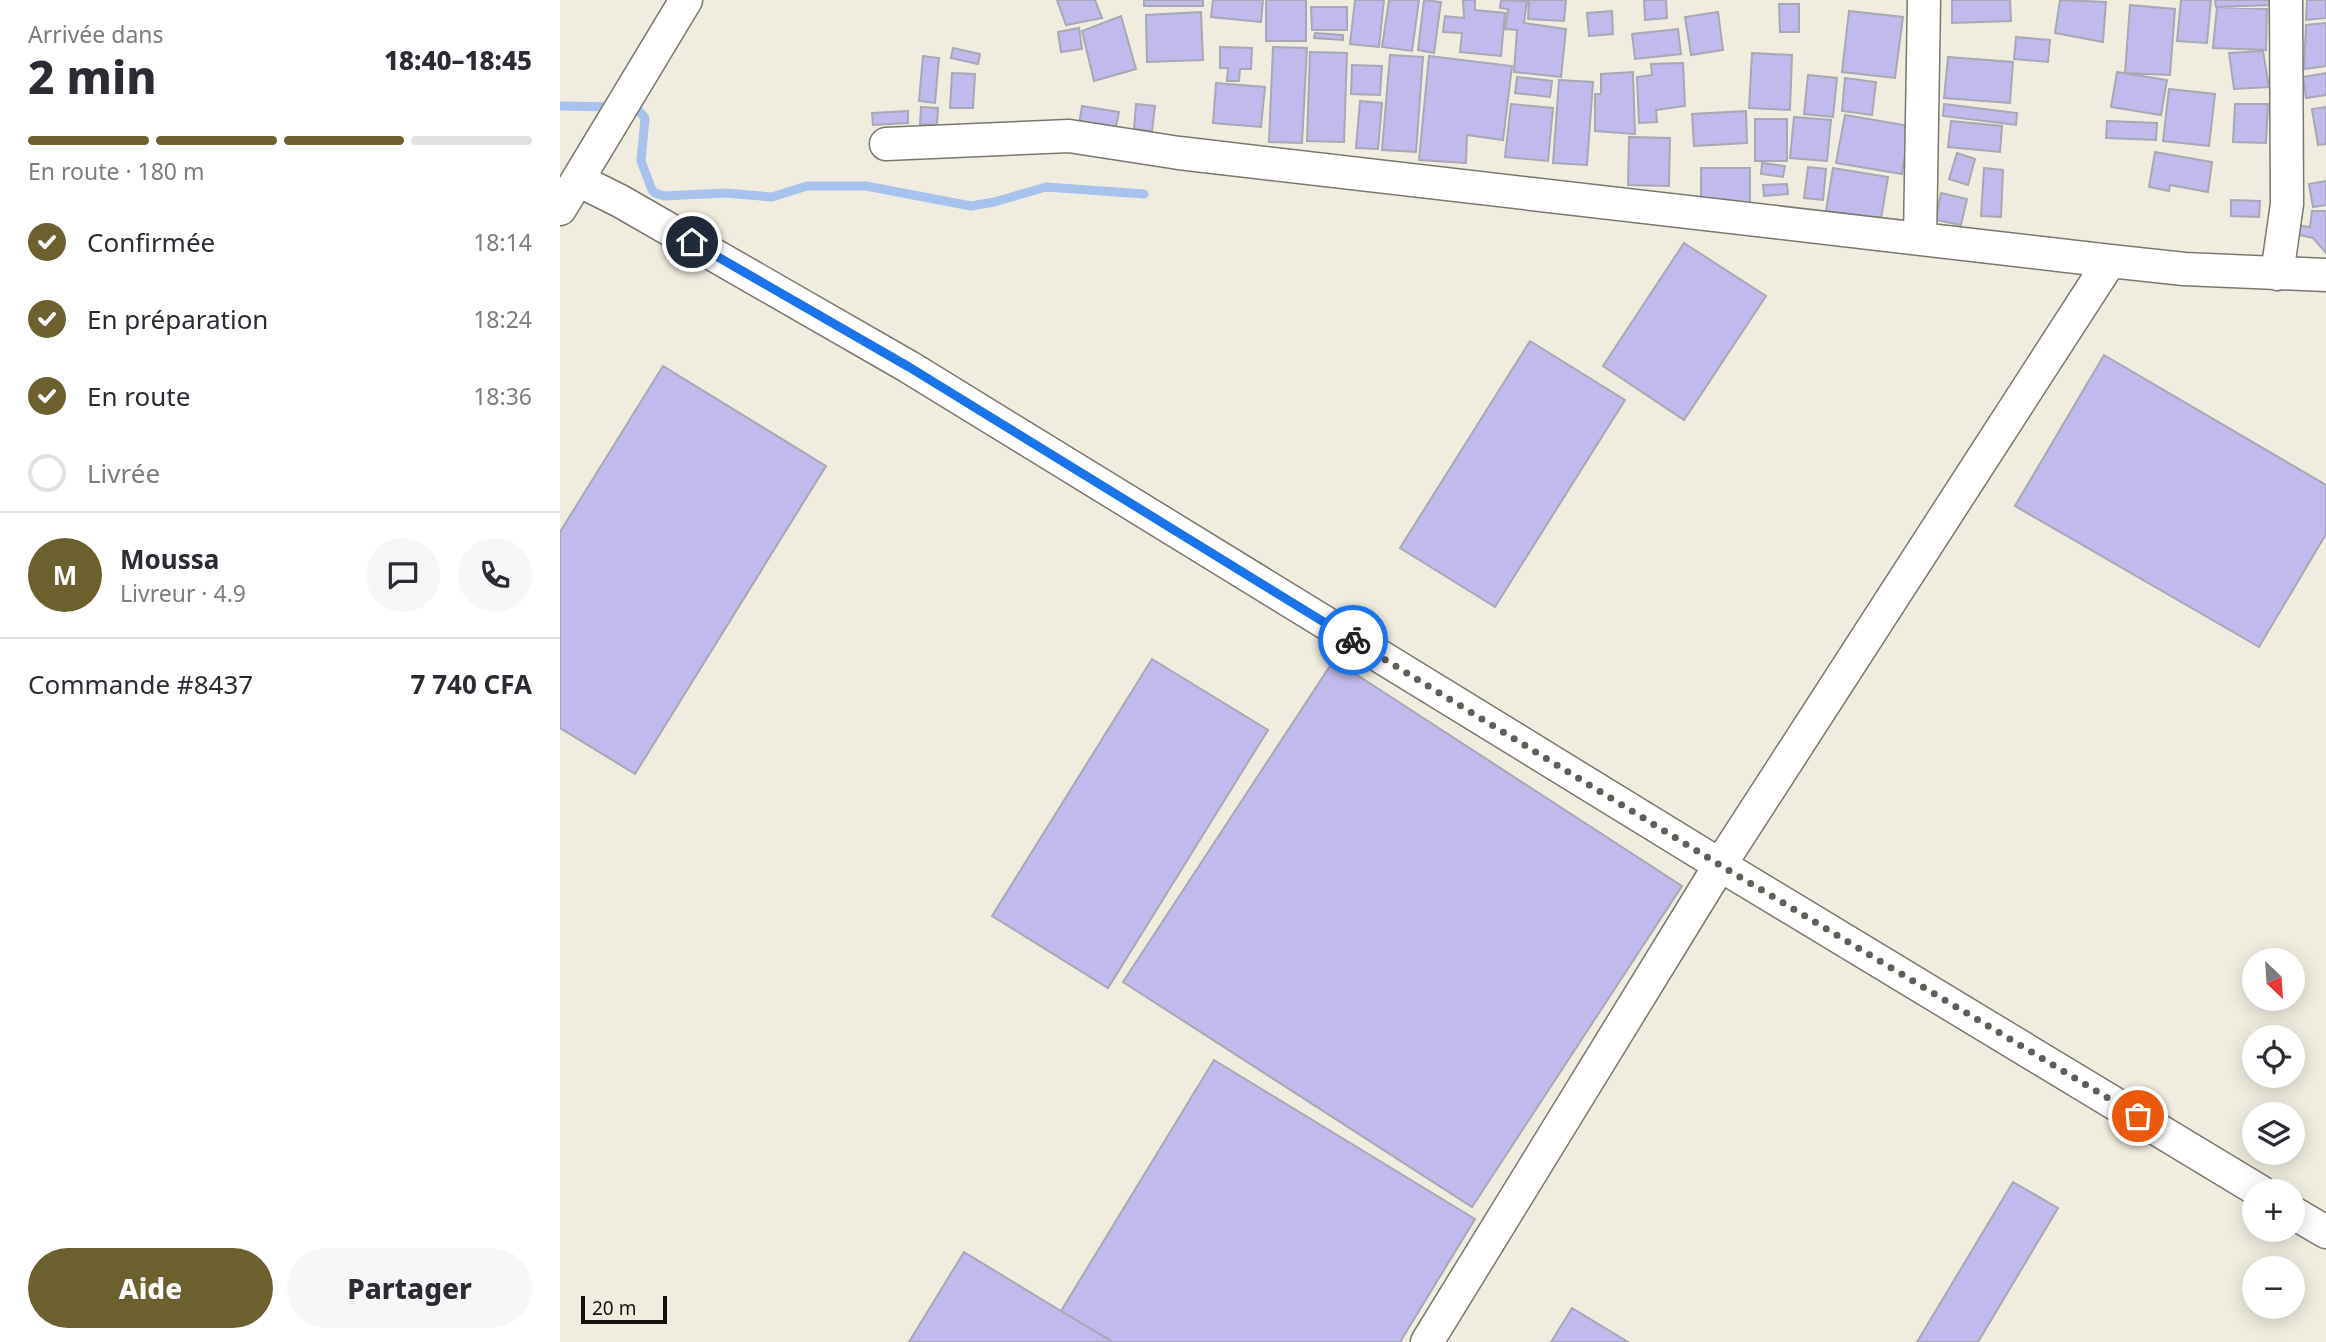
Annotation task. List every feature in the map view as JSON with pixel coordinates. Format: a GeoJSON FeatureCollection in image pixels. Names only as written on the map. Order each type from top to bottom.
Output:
{"type":"FeatureCollection","features":[{"type":"Feature","properties":{"kind":"street"},"geometry":{"type":"LineString","coordinates":[[560,209],[686,0]]}},
{"type":"Feature","properties":{"kind":"street"},"geometry":{"type":"LineString","coordinates":[[1920,239],[1924,0]]}},
{"type":"Feature","properties":{"kind":"street"},"geometry":{"type":"LineString","coordinates":[[2277,274],[2287,204],[2286,0]]}},
{"type":"Feature","properties":{"kind":"street"},"geometry":{"type":"LineString","coordinates":[[886,144],[1069,136],[1192,154],[2110,261],[2184,269],[2326,275]]}},
{"type":"Feature","properties":{"kind":"street"},"geometry":{"type":"LineString","coordinates":[[578,180],[620,201],[909,367],[1720,865],[2242,1181]]}},
{"type":"Feature","properties":{"kind":"street"},"geometry":{"type":"LineString","coordinates":[[1427,1342],[1720,865],[2110,261]]}},
{"type":"Feature","properties":{"kind":"street"},"geometry":{"type":"LineString","coordinates":[[2305,1220],[2326,1232]]}},
{"type":"Feature","properties":{"kind":"building"},"geometry":{"type":"Polygon","coordinates":[[[1057,0],[1095,0],[1102,18],[1066,25],[1057,0]]]}},
{"type":"Feature","properties":{"kind":"building"},"geometry":{"type":"Polygon","coordinates":[[[1144,0],[1203,0],[1203,6],[1144,6],[1144,0]]]}},
{"type":"Feature","properties":{"kind":"building"},"geometry":{"type":"Polygon","coordinates":[[[1213,0],[1263,0],[1261,22],[1211,17],[1213,0]]]}},
{"type":"Feature","properties":{"kind":"building"},"geometry":{"type":"Polygon","coordinates":[[[1266,0],[1306,0],[1306,41],[1266,41],[1266,0]]]}},
{"type":"Feature","properties":{"kind":"building"},"geometry":{"type":"Polygon","coordinates":[[[1355,0],[1384,0],[1379,47],[1350,44],[1355,0]]]}},
{"type":"Feature","properties":{"kind":"building"},"geometry":{"type":"Polygon","coordinates":[[[1389,0],[1419,0],[1412,51],[1382,47],[1389,0]]]}},
{"type":"Feature","properties":{"kind":"building"},"geometry":{"type":"Polygon","coordinates":[[[1424,0],[1441,2],[1434,53],[1418,50],[1424,0]]]}},
{"type":"Feature","properties":{"kind":"building"},"geometry":{"type":"Polygon","coordinates":[[[1463,0],[1475,0],[1475,10],[1505,13],[1501,56],[1460,52],[1462,33],[1443,32],[1445,16],[1464,18],[1463,0]]]}},
{"type":"Feature","properties":{"kind":"building"},"geometry":{"type":"Polygon","coordinates":[[[1501,0],[1527,1],[1524,23],[1566,29],[1561,77],[1514,72],[1517,30],[1505,29],[1508,9],[1500,8],[1501,0]]]}},
{"type":"Feature","properties":{"kind":"building"},"geometry":{"type":"Polygon","coordinates":[[[1529,0],[1566,0],[1564,21],[1528,19],[1529,0]]]}},
{"type":"Feature","properties":{"kind":"building"},"geometry":{"type":"Polygon","coordinates":[[[1644,0],[1666,0],[1667,18],[1645,20],[1644,0]]]}},
{"type":"Feature","properties":{"kind":"building"},"geometry":{"type":"Polygon","coordinates":[[[1952,0],[2010,0],[2011,21],[1952,23],[1952,0]]]}},
{"type":"Feature","properties":{"kind":"building"},"geometry":{"type":"Polygon","coordinates":[[[2060,0],[2106,2],[2103,42],[2055,33],[2060,0]]]}},
{"type":"Feature","properties":{"kind":"building"},"geometry":{"type":"Polygon","coordinates":[[[2181,0],[2211,0],[2207,43],[2177,41],[2181,0]]]}},
{"type":"Feature","properties":{"kind":"building"},"geometry":{"type":"Polygon","coordinates":[[[2215,0],[2271,0],[2272,5],[2216,7],[2215,0]]]}},
{"type":"Feature","properties":{"kind":"building"},"geometry":{"type":"Polygon","coordinates":[[[2307,0],[2326,0],[2326,18],[2306,20],[2307,0]]]}},
{"type":"Feature","properties":{"kind":"building"},"geometry":{"type":"Polygon","coordinates":[[[1779,4],[1799,4],[1799,32],[1780,32],[1779,4]]]}},
{"type":"Feature","properties":{"kind":"building"},"geometry":{"type":"Polygon","coordinates":[[[2130,5],[2175,9],[2170,75],[2125,73],[2130,5]]]}},
{"type":"Feature","properties":{"kind":"building"},"geometry":{"type":"Polygon","coordinates":[[[1311,7],[1347,7],[1347,30],[1312,30],[1311,7]]]}},
{"type":"Feature","properties":{"kind":"building"},"geometry":{"type":"Polygon","coordinates":[[[2217,7],[2267,9],[2266,50],[2213,48],[2217,7]]]}},
{"type":"Feature","properties":{"kind":"building"},"geometry":{"type":"Polygon","coordinates":[[[1612,11],[1613,34],[1589,36],[1587,13],[1612,11]]]}},
{"type":"Feature","properties":{"kind":"building"},"geometry":{"type":"Polygon","coordinates":[[[1849,11],[1903,17],[1895,78],[1842,72],[1849,11]]]}},
{"type":"Feature","properties":{"kind":"building"},"geometry":{"type":"Polygon","coordinates":[[[1201,12],[1203,60],[1147,62],[1146,15],[1201,12]]]}},
{"type":"Feature","properties":{"kind":"building"},"geometry":{"type":"Polygon","coordinates":[[[1718,12],[1723,50],[1691,55],[1685,17],[1718,12]]]}},
{"type":"Feature","properties":{"kind":"building"},"geometry":{"type":"Polygon","coordinates":[[[1121,16],[1136,69],[1094,81],[1082,31],[1121,16]]]}},
{"type":"Feature","properties":{"kind":"building"},"geometry":{"type":"Polygon","coordinates":[[[2326,23],[2326,66],[2304,69],[2306,25],[2326,23]]]}},
{"type":"Feature","properties":{"kind":"building"},"geometry":{"type":"Polygon","coordinates":[[[1079,28],[1082,49],[1061,52],[1058,32],[1079,28]]]}},
{"type":"Feature","properties":{"kind":"building"},"geometry":{"type":"Polygon","coordinates":[[[1678,29],[1681,54],[1635,59],[1632,34],[1678,29]]]}},
{"type":"Feature","properties":{"kind":"building"},"geometry":{"type":"Polygon","coordinates":[[[1315,33],[1343,35],[1343,40],[1314,38],[1315,33]]]}},
{"type":"Feature","properties":{"kind":"building"},"geometry":{"type":"Polygon","coordinates":[[[2016,37],[2050,40],[2048,62],[2014,59],[2016,37]]]}},
{"type":"Feature","properties":{"kind":"building"},"geometry":{"type":"Polygon","coordinates":[[[1220,47],[1252,48],[1251,69],[1240,69],[1239,81],[1227,81],[1228,68],[1220,68],[1220,47]]]}},
{"type":"Feature","properties":{"kind":"building"},"geometry":{"type":"Polygon","coordinates":[[[1273,47],[1307,48],[1302,143],[1269,142],[1273,47]]]}},
{"type":"Feature","properties":{"kind":"building"},"geometry":{"type":"Polygon","coordinates":[[[953,48],[980,54],[978,64],[951,58],[953,48]]]}},
{"type":"Feature","properties":{"kind":"building"},"geometry":{"type":"Polygon","coordinates":[[[2263,51],[2269,87],[2234,89],[2229,53],[2263,51]]]}},
{"type":"Feature","properties":{"kind":"building"},"geometry":{"type":"Polygon","coordinates":[[[1310,52],[1347,53],[1344,142],[1307,141],[1310,52]]]}},
{"type":"Feature","properties":{"kind":"building"},"geometry":{"type":"Polygon","coordinates":[[[1752,53],[1792,55],[1790,110],[1749,108],[1752,53]]]}},
{"type":"Feature","properties":{"kind":"building"},"geometry":{"type":"Polygon","coordinates":[[[1390,55],[1423,57],[1416,152],[1382,150],[1390,55]]]}},
{"type":"Feature","properties":{"kind":"building"},"geometry":{"type":"Polygon","coordinates":[[[923,56],[939,58],[935,103],[919,101],[923,56]]]}},
{"type":"Feature","properties":{"kind":"building"},"geometry":{"type":"Polygon","coordinates":[[[1429,56],[1512,66],[1503,140],[1467,135],[1466,163],[1419,160],[1429,56]]]}},
{"type":"Feature","properties":{"kind":"building"},"geometry":{"type":"Polygon","coordinates":[[[1948,57],[2013,62],[2010,103],[1944,98],[1948,57]]]}},
{"type":"Feature","properties":{"kind":"building"},"geometry":{"type":"Polygon","coordinates":[[[1683,63],[1685,106],[1656,110],[1657,122],[1639,123],[1637,77],[1652,75],[1651,64],[1683,63]]]}},
{"type":"Feature","properties":{"kind":"building"},"geometry":{"type":"Polygon","coordinates":[[[1352,65],[1382,66],[1380,95],[1351,94],[1352,65]]]}},
{"type":"Feature","properties":{"kind":"building"},"geometry":{"type":"Polygon","coordinates":[[[1633,72],[1635,134],[1595,131],[1595,94],[1601,94],[1601,74],[1633,72]]]}},
{"type":"Feature","properties":{"kind":"building"},"geometry":{"type":"Polygon","coordinates":[[[2117,72],[2167,80],[2161,115],[2111,107],[2117,72]]]}},
{"type":"Feature","properties":{"kind":"building"},"geometry":{"type":"Polygon","coordinates":[[[952,73],[975,74],[973,108],[950,108],[952,73]]]}},
{"type":"Feature","properties":{"kind":"building"},"geometry":{"type":"Polygon","coordinates":[[[2326,73],[2326,95],[2306,98],[2303,77],[2326,73]]]}},
{"type":"Feature","properties":{"kind":"building"},"geometry":{"type":"Polygon","coordinates":[[[1808,75],[1837,78],[1833,117],[1804,114],[1808,75]]]}},
{"type":"Feature","properties":{"kind":"building"},"geometry":{"type":"Polygon","coordinates":[[[1517,77],[1552,81],[1550,97],[1515,93],[1517,77]]]}},
{"type":"Feature","properties":{"kind":"building"},"geometry":{"type":"Polygon","coordinates":[[[1845,78],[1876,82],[1872,115],[1842,111],[1845,78]]]}},
{"type":"Feature","properties":{"kind":"building"},"geometry":{"type":"Polygon","coordinates":[[[1559,80],[1593,82],[1587,165],[1553,163],[1559,80]]]}},
{"type":"Feature","properties":{"kind":"building"},"geometry":{"type":"Polygon","coordinates":[[[1216,83],[1265,87],[1261,127],[1213,123],[1216,83]]]}},
{"type":"Feature","properties":{"kind":"building"},"geometry":{"type":"Polygon","coordinates":[[[2169,89],[2215,94],[2209,146],[2163,141],[2169,89]]]}},
{"type":"Feature","properties":{"kind":"building"},"geometry":{"type":"Polygon","coordinates":[[[1360,101],[1382,103],[1378,149],[1356,148],[1360,101]]]}},
{"type":"Feature","properties":{"kind":"building"},"geometry":{"type":"Polygon","coordinates":[[[1136,104],[1155,106],[1152,131],[1134,129],[1136,104]]]}},
{"type":"Feature","properties":{"kind":"building"},"geometry":{"type":"Polygon","coordinates":[[[1511,104],[1553,108],[1548,161],[1505,157],[1511,104]]]}},
{"type":"Feature","properties":{"kind":"building"},"geometry":{"type":"Polygon","coordinates":[[[1944,104],[2017,113],[2016,125],[1943,116],[1944,104]]]}},
{"type":"Feature","properties":{"kind":"building"},"geometry":{"type":"Polygon","coordinates":[[[2235,104],[2268,104],[2266,143],[2233,142],[2235,104]]]}},
{"type":"Feature","properties":{"kind":"building"},"geometry":{"type":"Polygon","coordinates":[[[1082,106],[1119,112],[1115,131],[1079,124],[1082,106]]]}},
{"type":"Feature","properties":{"kind":"building"},"geometry":{"type":"Polygon","coordinates":[[[921,107],[938,108],[937,125],[920,124],[921,107]]]}},
{"type":"Feature","properties":{"kind":"building"},"geometry":{"type":"Polygon","coordinates":[[[2326,107],[2326,144],[2318,145],[2312,109],[2326,107]]]}},
{"type":"Feature","properties":{"kind":"building"},"geometry":{"type":"Polygon","coordinates":[[[908,111],[908,123],[873,125],[872,113],[908,111]]]}},
{"type":"Feature","properties":{"kind":"building"},"geometry":{"type":"Polygon","coordinates":[[[1746,111],[1747,143],[1694,146],[1692,114],[1746,111]]]}},
{"type":"Feature","properties":{"kind":"building"},"geometry":{"type":"Polygon","coordinates":[[[1845,115],[1910,126],[1902,174],[1836,163],[1845,115]]]}},
{"type":"Feature","properties":{"kind":"building"},"geometry":{"type":"Polygon","coordinates":[[[1794,117],[1831,120],[1827,161],[1790,158],[1794,117]]]}},
{"type":"Feature","properties":{"kind":"building"},"geometry":{"type":"Polygon","coordinates":[[[1755,119],[1787,119],[1787,161],[1755,161],[1755,119]]]}},
{"type":"Feature","properties":{"kind":"building"},"geometry":{"type":"Polygon","coordinates":[[[1951,121],[2002,126],[2000,152],[1948,147],[1951,121]]]}},
{"type":"Feature","properties":{"kind":"building"},"geometry":{"type":"Polygon","coordinates":[[[2107,121],[2157,123],[2156,140],[2106,138],[2107,121]]]}},
{"type":"Feature","properties":{"kind":"building"},"geometry":{"type":"Polygon","coordinates":[[[1629,137],[1670,138],[1669,186],[1628,185],[1629,137]]]}},
{"type":"Feature","properties":{"kind":"building"},"geometry":{"type":"Polygon","coordinates":[[[2155,152],[2212,162],[2208,192],[2170,185],[2169,191],[2149,187],[2155,152]]]}},
{"type":"Feature","properties":{"kind":"building"},"geometry":{"type":"Polygon","coordinates":[[[1957,153],[1975,159],[1968,185],[1949,179],[1957,153]]]}},
{"type":"Feature","properties":{"kind":"building"},"geometry":{"type":"Polygon","coordinates":[[[1762,163],[1785,166],[1783,177],[1761,174],[1762,163]]]}},
{"type":"Feature","properties":{"kind":"building"},"geometry":{"type":"Polygon","coordinates":[[[1808,167],[1826,169],[1823,200],[1804,198],[1808,167]]]}},
{"type":"Feature","properties":{"kind":"building"},"geometry":{"type":"Polygon","coordinates":[[[1701,168],[1750,168],[1750,210],[1701,210],[1701,168]]]}},
{"type":"Feature","properties":{"kind":"building"},"geometry":{"type":"Polygon","coordinates":[[[1833,168],[1888,177],[1881,219],[1826,211],[1833,168]]]}},
{"type":"Feature","properties":{"kind":"building"},"geometry":{"type":"Polygon","coordinates":[[[1984,168],[2003,170],[2001,217],[1981,216],[1984,168]]]}},
{"type":"Feature","properties":{"kind":"building"},"geometry":{"type":"Polygon","coordinates":[[[2326,181],[2326,205],[2313,207],[2309,184],[2326,181]]]}},
{"type":"Feature","properties":{"kind":"building"},"geometry":{"type":"Polygon","coordinates":[[[1787,184],[1788,194],[1764,196],[1763,185],[1787,184]]]}},
{"type":"Feature","properties":{"kind":"building"},"geometry":{"type":"Polygon","coordinates":[[[1941,193],[1967,199],[1961,225],[1936,220],[1941,193]]]}},
{"type":"Feature","properties":{"kind":"building"},"geometry":{"type":"Polygon","coordinates":[[[2231,200],[2260,201],[2259,217],[2231,216],[2231,200]]]}},
{"type":"Feature","properties":{"kind":"building"},"geometry":{"type":"Polygon","coordinates":[[[2312,211],[2326,211],[2326,253],[2313,238],[2295,234],[2296,225],[2310,227],[2312,211]]]}},
{"type":"Feature","properties":{"kind":"building"},"geometry":{"type":"Polygon","coordinates":[[[1684,243],[1766,296],[1684,420],[1603,366],[1684,243]]]}},
{"type":"Feature","properties":{"kind":"building"},"geometry":{"type":"Polygon","coordinates":[[[1530,341],[1625,400],[1495,607],[1400,548],[1530,341]]]}},
{"type":"Feature","properties":{"kind":"building"},"geometry":{"type":"Polygon","coordinates":[[[2104,355],[2326,485],[2326,534],[2259,647],[2015,506],[2104,355]]]}},
{"type":"Feature","properties":{"kind":"building"},"geometry":{"type":"Polygon","coordinates":[[[663,366],[826,466],[635,774],[560,728],[560,532],[663,366]]]}},
{"type":"Feature","properties":{"kind":"building"},"geometry":{"type":"Polygon","coordinates":[[[1152,659],[1268,730],[1108,988],[992,916],[1152,659]]]}},
{"type":"Feature","properties":{"kind":"building"},"geometry":{"type":"Polygon","coordinates":[[[1334,660],[1682,886],[1472,1207],[1123,982],[1334,660]]]}},
{"type":"Feature","properties":{"kind":"building"},"geometry":{"type":"Polygon","coordinates":[[[1214,1060],[1475,1219],[1400,1342],[1113,1342],[1061,1311],[1214,1060]]]}},
{"type":"Feature","properties":{"kind":"building"},"geometry":{"type":"Polygon","coordinates":[[[2013,1182],[2058,1208],[1978,1342],[1917,1342],[2013,1182]]]}},
{"type":"Feature","properties":{"kind":"building"},"geometry":{"type":"Polygon","coordinates":[[[964,1252],[1061,1311],[1113,1342],[909,1342],[964,1252]]]}},
{"type":"Feature","properties":{"kind":"building"},"geometry":{"type":"Polygon","coordinates":[[[1572,1308],[1628,1342],[1551,1342],[1572,1308]]]}},
{"type":"Feature","properties":{"kind":"waterway"},"geometry":{"type":"LineString","coordinates":[[560,106],[615,107]]}},
{"type":"Feature","properties":{"kind":"waterway"},"geometry":{"type":"LineString","coordinates":[[629,107],[639,111],[645,118],[641,161],[652,190],[664,196],[725,193],[772,197],[807,186],[866,186],[971,206],[1046,187],[1144,194]]}},
{"type":"Feature","properties":{"kind":"way so far"},"geometry":{"type":"LineString","coordinates":[[1353,640],[1720,865],[2138,1116]]}},
{"type":"Feature","properties":{"kind":"route"},"geometry":{"type":"LineString","coordinates":[[692,242],[909,367],[1353,640]]}}]}
